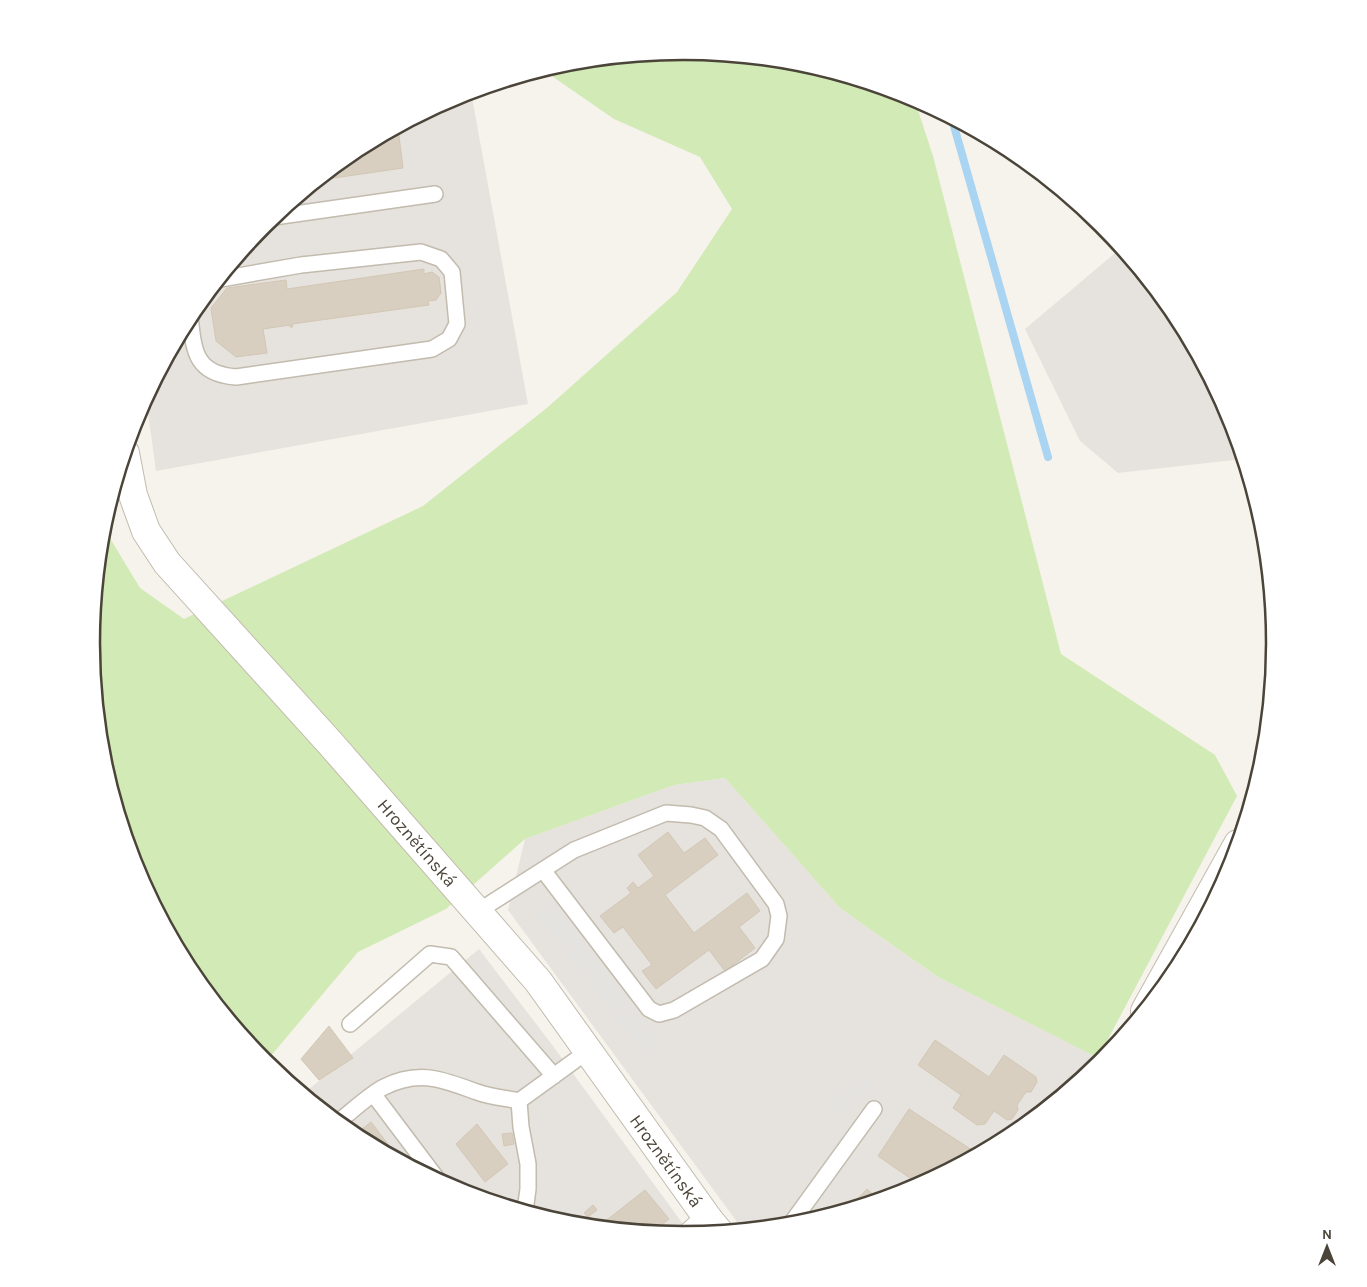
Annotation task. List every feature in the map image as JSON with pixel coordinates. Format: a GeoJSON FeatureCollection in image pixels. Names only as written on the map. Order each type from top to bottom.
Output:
{"type":"FeatureCollection","features":[{"type":"Feature","properties":{"kind":"street","name":"Hroznětínská"},"geometry":{"type":"LineString","coordinates":[[128,467],[133,495],[146,531],[167,563],[330,743],[538,981],[588,1051],[705,1226]]}},
{"type":"Feature","properties":{"kind":"street"},"geometry":{"type":"LineString","coordinates":[[1169,968],[1213,889]]}},
{"type":"Feature","properties":{"kind":"lane"},"geometry":{"type":"LineString","coordinates":[[288,215],[435,194]]}},
{"type":"Feature","properties":{"kind":"lane"},"geometry":{"type":"LineString","coordinates":[[192,330],[194,348],[199,360],[209,370],[221,376],[236,377],[432,349],[449,339],[457,324],[452,272],[441,259],[421,252],[301,265],[231,276]]}},
{"type":"Feature","properties":{"kind":"lane"},"geometry":{"type":"LineString","coordinates":[[477,912],[574,850],[666,813],[691,814],[704,818],[722,830],[776,904],[779,916],[776,940],[762,959],[674,1010],[659,1014],[649,1009],[543,870]]}},
{"type":"Feature","properties":{"kind":"lane"},"geometry":{"type":"LineString","coordinates":[[350,1024],[430,954],[451,957],[554,1076]]}},
{"type":"Feature","properties":{"kind":"lane"},"geometry":{"type":"LineString","coordinates":[[344,1118],[383,1087],[409,1078],[430,1078],[448,1081],[479,1093],[519,1101],[588,1051]]}},
{"type":"Feature","properties":{"kind":"lane"},"geometry":{"type":"LineString","coordinates":[[374,1095],[430,1169]]}},
{"type":"Feature","properties":{"kind":"lane"},"geometry":{"type":"LineString","coordinates":[[519,1101],[521,1126],[528,1164],[526,1205]]}},
{"type":"Feature","properties":{"kind":"lane"},"geometry":{"type":"LineString","coordinates":[[796,1216],[874,1109]]}},
{"type":"Feature","properties":{"kind":"shaded area"},"geometry":{"type":"Polygon","coordinates":[[[472,100],[528,404],[156,471],[148,412],[160,385],[198,319],[245,259],[299,205],[359,158],[425,120],[472,100]]]}},
{"type":"Feature","properties":{"kind":"shaded area"},"geometry":{"type":"Polygon","coordinates":[[[1116,252],[1169,319],[1189,352],[1223,420],[1237,460],[1118,473],[1080,441],[1025,329],[1116,252]]]}},
{"type":"Feature","properties":{"kind":"shaded area"},"geometry":{"type":"Polygon","coordinates":[[[725,778],[840,908],[938,977],[1095,1057],[1068,1082],[1008,1129],[942,1167],[907,1183],[835,1207],[797,1216],[739,1224],[508,910],[525,839],[674,785],[725,778]]]}},
{"type":"Feature","properties":{"kind":"shaded area"},"geometry":{"type":"Polygon","coordinates":[[[553,902],[662,1043],[645,1056],[536,915],[553,902]]]}},
{"type":"Feature","properties":{"kind":"shaded area"},"geometry":{"type":"Polygon","coordinates":[[[479,949],[553,1046],[685,1227],[645,1226],[570,1216],[532,1207],[460,1183],[425,1167],[359,1129],[308,1090],[479,949]]]}},
{"type":"Feature","properties":{"kind":"shaded area"},"geometry":{"type":"Polygon","coordinates":[[[864,1073],[876,1088],[838,1118],[826,1104],[864,1073]]]}},
{"type":"Feature","properties":{"kind":"green space"},"geometry":{"type":"Polygon","coordinates":[[[645,61],[722,61],[797,71],[835,80],[918,109],[933,156],[1061,654],[1215,755],[1237,796],[1103,1048],[1095,1057],[938,977],[840,908],[725,778],[674,785],[525,839],[446,909],[358,952],[271,1056],[245,1028],[198,968],[160,902],[144,867],[120,795],[105,720],[101,682],[101,605],[110,538],[140,588],[184,619],[423,506],[548,407],[677,292],[732,209],[700,157],[614,119],[551,76],[607,65],[645,61]]]}},
{"type":"Feature","properties":{"kind":"building"},"geometry":{"type":"Polygon","coordinates":[[[399,134],[403,168],[332,178],[359,158],[399,134]]]}},
{"type":"Feature","properties":{"kind":"building"},"geometry":{"type":"Polygon","coordinates":[[[424,269],[424,274],[432,272],[439,277],[441,293],[436,300],[428,301],[429,305],[292,324],[293,327],[290,327],[290,325],[263,329],[267,353],[236,357],[216,341],[211,308],[227,288],[286,280],[287,289],[424,269]]]}},
{"type":"Feature","properties":{"kind":"building"},"geometry":{"type":"Polygon","coordinates":[[[668,832],[684,853],[705,838],[718,855],[665,895],[694,933],[747,893],[760,911],[739,927],[755,948],[725,971],[709,950],[656,989],[642,971],[652,965],[623,927],[614,933],[600,916],[631,893],[627,888],[633,882],[638,888],[654,876],[638,855],[668,832]]]}},
{"type":"Feature","properties":{"kind":"building"},"geometry":{"type":"Polygon","coordinates":[[[329,1026],[353,1058],[319,1080],[301,1059],[329,1026]]]}},
{"type":"Feature","properties":{"kind":"building"},"geometry":{"type":"Polygon","coordinates":[[[935,1040],[989,1077],[1004,1055],[1036,1077],[1037,1082],[1031,1092],[1026,1092],[1017,1105],[1018,1110],[1012,1119],[1007,1120],[994,1111],[985,1124],[977,1125],[953,1108],[961,1095],[918,1065],[935,1040]]]}},
{"type":"Feature","properties":{"kind":"building"},"geometry":{"type":"Polygon","coordinates":[[[909,1109],[972,1150],[913,1180],[878,1156],[909,1109]]]}},
{"type":"Feature","properties":{"kind":"building"},"geometry":{"type":"Polygon","coordinates":[[[371,1122],[391,1149],[361,1130],[371,1122]]]}},
{"type":"Feature","properties":{"kind":"building"},"geometry":{"type":"Polygon","coordinates":[[[477,1124],[508,1164],[485,1182],[456,1144],[477,1124]]]}},
{"type":"Feature","properties":{"kind":"building"},"geometry":{"type":"Polygon","coordinates":[[[512,1133],[514,1144],[504,1146],[502,1134],[512,1133]]]}},
{"type":"Feature","properties":{"kind":"building"},"geometry":{"type":"Polygon","coordinates":[[[867,1189],[874,1195],[871,1196],[856,1201],[867,1189]]]}},
{"type":"Feature","properties":{"kind":"building"},"geometry":{"type":"Polygon","coordinates":[[[645,1190],[669,1219],[660,1226],[605,1222],[645,1190]]]}},
{"type":"Feature","properties":{"kind":"building"},"geometry":{"type":"Polygon","coordinates":[[[593,1205],[597,1210],[588,1217],[584,1213],[593,1205]]]}},
{"type":"Feature","properties":{"kind":"waterway"},"geometry":{"type":"LineString","coordinates":[[954,127],[1048,457]]}}]}
